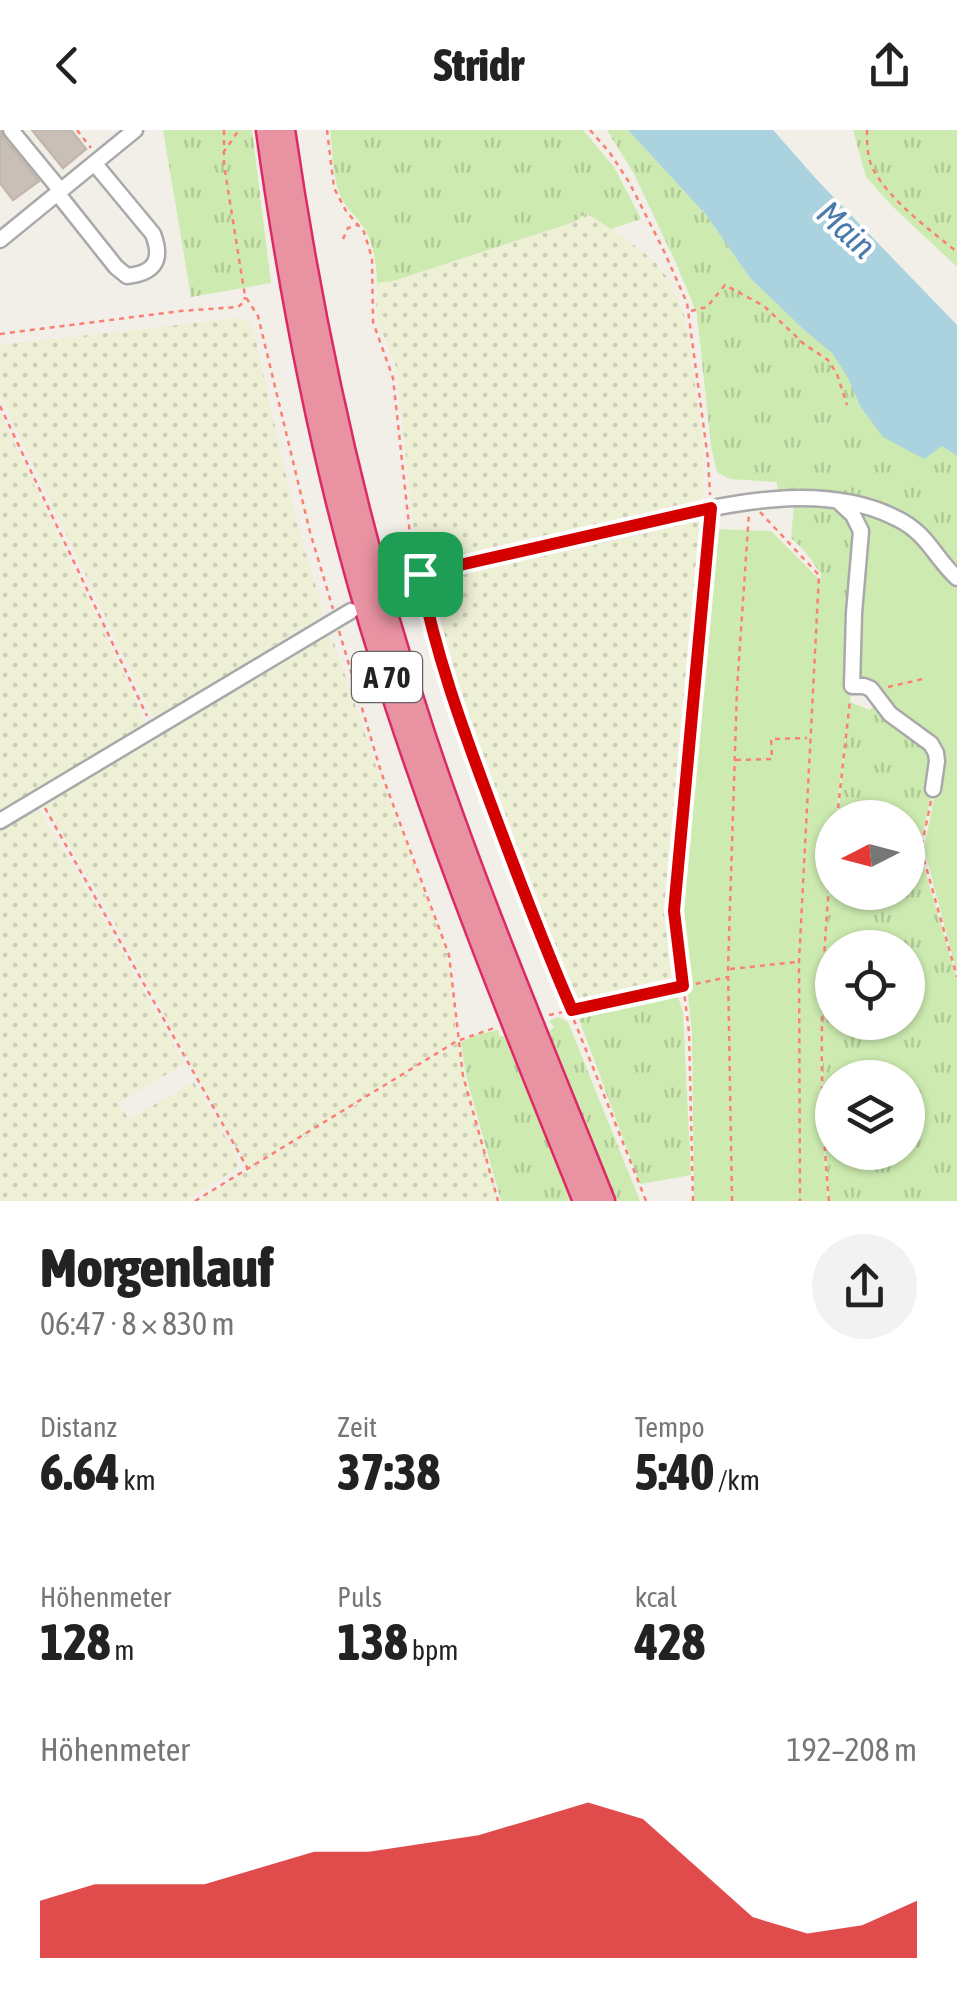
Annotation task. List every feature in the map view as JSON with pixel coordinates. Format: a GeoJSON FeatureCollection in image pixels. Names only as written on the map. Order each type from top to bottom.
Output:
{"type":"FeatureCollection","features":[{"type":"Feature","properties":{"kind":"highway","name":"A 70"},"geometry":{"type":"LineString","coordinates":[[267,130],[310,383],[381,659],[473,922],[584,1201]]}},
{"type":"Feature","properties":{"kind":"highway","name":"A 70"},"geometry":{"type":"LineString","coordinates":[[284,130],[321,349],[379,586],[425,736],[479,886],[604,1201]]}},
{"type":"Feature","properties":{"kind":"street"},"geometry":{"type":"LineString","coordinates":[[11,130],[116,267],[128,276],[139,274],[152,268],[158,258],[154,234],[98,162]]}},
{"type":"Feature","properties":{"kind":"street"},"geometry":{"type":"LineString","coordinates":[[0,219],[5,236],[135,130]]}},
{"type":"Feature","properties":{"kind":"street"},"geometry":{"type":"LineString","coordinates":[[394,583],[711,508],[818,498],[890,514],[926,538],[957,578]]}},
{"type":"Feature","properties":{"kind":"street"},"geometry":{"type":"LineString","coordinates":[[837,501],[853,515],[861,532],[852,686],[872,689],[890,714],[931,744],[936,753],[933,789]]}},
{"type":"Feature","properties":{"kind":"street"},"geometry":{"type":"LineString","coordinates":[[0,821],[351,611]]}},
{"type":"Feature","properties":{"kind":"path"},"geometry":{"type":"LineString","coordinates":[[78,130],[98,162]]}},
{"type":"Feature","properties":{"kind":"path"},"geometry":{"type":"LineString","coordinates":[[0,334],[238,307],[244,302],[223,153],[224,130]]}},
{"type":"Feature","properties":{"kind":"path"},"geometry":{"type":"LineString","coordinates":[[327,130],[334,188],[368,240],[372,258],[372,322],[391,367],[417,575],[432,632],[459,720],[534,922],[646,1201]]}},
{"type":"Feature","properties":{"kind":"path"},"geometry":{"type":"LineString","coordinates":[[590,130],[629,182],[690,311],[708,459],[711,508],[674,911],[688,1032],[692,1201]]}},
{"type":"Feature","properties":{"kind":"path"},"geometry":{"type":"LineString","coordinates":[[867,130],[871,166],[883,183],[920,222],[957,252]]}},
{"type":"Feature","properties":{"kind":"path"},"geometry":{"type":"LineString","coordinates":[[223,153],[238,132]]}},
{"type":"Feature","properties":{"kind":"path"},"geometry":{"type":"LineString","coordinates":[[343,240],[348,228],[359,224]]}},
{"type":"Feature","properties":{"kind":"path"},"geometry":{"type":"LineString","coordinates":[[690,311],[707,307],[724,286],[764,306],[804,344],[828,360],[848,405]]}},
{"type":"Feature","properties":{"kind":"path"},"geometry":{"type":"LineString","coordinates":[[245,296],[258,316],[310,532],[381,772],[449,955],[462,1076],[498,1201]]}},
{"type":"Feature","properties":{"kind":"path"},"geometry":{"type":"LineString","coordinates":[[0,406],[154,729]]}},
{"type":"Feature","properties":{"kind":"path"},"geometry":{"type":"LineString","coordinates":[[750,502],[819,574],[798,962],[800,1201]]}},
{"type":"Feature","properties":{"kind":"path"},"geometry":{"type":"LineString","coordinates":[[732,1201],[728,969],[737,689],[750,502]]}},
{"type":"Feature","properties":{"kind":"path"},"geometry":{"type":"LineString","coordinates":[[872,689],[927,678]]}},
{"type":"Feature","properties":{"kind":"path"},"geometry":{"type":"LineString","coordinates":[[839,800],[852,686]]}},
{"type":"Feature","properties":{"kind":"path"},"geometry":{"type":"LineString","coordinates":[[735,760],[772,760],[771,739],[809,738]]}},
{"type":"Feature","properties":{"kind":"path"},"geometry":{"type":"LineString","coordinates":[[933,789],[921,849],[957,978]]}},
{"type":"Feature","properties":{"kind":"path"},"geometry":{"type":"LineString","coordinates":[[37,800],[98,899],[248,1170]]}},
{"type":"Feature","properties":{"kind":"path"},"geometry":{"type":"LineString","coordinates":[[827,910],[822,1128],[829,1201]]}},
{"type":"Feature","properties":{"kind":"path"},"geometry":{"type":"LineString","coordinates":[[728,969],[798,962]]}},
{"type":"Feature","properties":{"kind":"path"},"geometry":{"type":"LineString","coordinates":[[548,1016],[728,977]]}},
{"type":"Feature","properties":{"kind":"path"},"geometry":{"type":"LineString","coordinates":[[196,1201],[457,1041],[494,1028]]}},
{"type":"Feature","properties":{"kind":"green space"},"geometry":{"type":"Polygon","coordinates":[[[163,130],[252,130],[271,283],[191,297],[163,130]]]}},
{"type":"Feature","properties":{"kind":"green space"},"geometry":{"type":"Polygon","coordinates":[[[330,130],[583,130],[614,167],[641,219],[611,229],[586,213],[574,222],[377,283],[368,235],[337,187],[330,130]]]}},
{"type":"Feature","properties":{"kind":"green space"},"geometry":{"type":"Polygon","coordinates":[[[607,130],[628,130],[707,216],[750,278],[832,352],[860,406],[957,456],[957,578],[890,514],[778,495],[777,482],[730,479],[717,472],[697,314],[634,174],[607,130]]]}},
{"type":"Feature","properties":{"kind":"green space"},"geometry":{"type":"Polygon","coordinates":[[[853,130],[957,130],[957,267],[866,177],[853,130]]]}},
{"type":"Feature","properties":{"kind":"green space"},"geometry":{"type":"Polygon","coordinates":[[[586,212],[653,260],[668,278],[683,311],[703,444],[703,496],[698,505],[424,566],[418,555],[412,518],[397,369],[379,324],[377,283],[574,222],[586,212]]]}},
{"type":"Feature","properties":{"kind":"green space"},"geometry":{"type":"Polygon","coordinates":[[[247,320],[253,328],[322,616],[153,717],[0,395],[0,345],[247,320]]]}},
{"type":"Feature","properties":{"kind":"green space"},"geometry":{"type":"Polygon","coordinates":[[[0,413],[145,724],[0,812],[0,413]]]}},
{"type":"Feature","properties":{"kind":"green space"},"geometry":{"type":"Polygon","coordinates":[[[837,503],[856,532],[853,613],[820,580],[821,574],[791,538],[794,505],[837,503]]]}},
{"type":"Feature","properties":{"kind":"green space"},"geometry":{"type":"Polygon","coordinates":[[[863,509],[902,523],[957,581],[957,974],[925,852],[944,748],[896,711],[881,691],[861,680],[857,671],[858,515],[863,509]]]}},
{"type":"Feature","properties":{"kind":"green space"},"geometry":{"type":"Polygon","coordinates":[[[695,517],[707,527],[670,908],[679,978],[674,985],[582,1005],[572,1000],[489,790],[443,658],[427,589],[432,575],[695,517]]]}},
{"type":"Feature","properties":{"kind":"green space"},"geometry":{"type":"Polygon","coordinates":[[[714,529],[771,531],[853,613],[852,686],[838,800],[815,800],[815,910],[828,910],[827,930],[815,930],[815,1040],[822,1040],[821,1060],[815,1060],[815,1170],[825,1170],[828,1201],[694,1201],[692,1033],[678,906],[714,529]]]}},
{"type":"Feature","properties":{"kind":"green space"},"geometry":{"type":"Polygon","coordinates":[[[319,636],[333,640],[448,955],[457,1041],[248,1169],[101,898],[43,801],[319,636]]]}},
{"type":"Feature","properties":{"kind":"green space"},"geometry":{"type":"Polygon","coordinates":[[[880,698],[931,744],[933,789],[925,824],[925,800],[840,800],[850,702],[870,710],[880,698]]]}},
{"type":"Feature","properties":{"kind":"green space"},"geometry":{"type":"Polygon","coordinates":[[[33,806],[40,811],[95,903],[184,1064],[118,1103],[129,1119],[194,1082],[237,1157],[238,1168],[185,1201],[0,1201],[0,826],[33,806]]]}},
{"type":"Feature","properties":{"kind":"green space"},"geometry":{"type":"Polygon","coordinates":[[[925,870],[957,979],[957,1201],[829,1201],[827,1170],[925,1170],[925,1060],[823,1060],[822,1040],[925,1040],[925,930],[826,930],[828,910],[925,910],[925,870]]]}},
{"type":"Feature","properties":{"kind":"green space"},"geometry":{"type":"Polygon","coordinates":[[[662,993],[678,997],[683,1012],[691,1175],[640,1184],[579,1019],[581,1012],[662,993]]]}},
{"type":"Feature","properties":{"kind":"green space"},"geometry":{"type":"Polygon","coordinates":[[[558,1017],[568,1022],[640,1201],[614,1201],[549,1032],[554,1027],[549,1021],[558,1017]]]}},
{"type":"Feature","properties":{"kind":"green space"},"geometry":{"type":"Polygon","coordinates":[[[498,1030],[500,1037],[504,1036],[571,1201],[501,1201],[466,1076],[461,1042],[498,1030]]]}},
{"type":"Feature","properties":{"kind":"green space"},"geometry":{"type":"Polygon","coordinates":[[[459,1042],[464,1076],[498,1201],[199,1201],[459,1042]]]}},
{"type":"Feature","properties":{"kind":"water","name":"Main"},"geometry":{"type":"Polygon","coordinates":[[[628,130],[773,130],[957,325],[957,456],[942,446],[924,459],[883,437],[860,406],[832,353],[750,278],[707,216],[628,130]]]}},
{"type":"Feature","properties":{"kind":"building"},"geometry":{"type":"Polygon","coordinates":[[[0,130],[39,181],[13,200],[0,183],[0,130]]]}},
{"type":"Feature","properties":{"kind":"building"},"geometry":{"type":"Polygon","coordinates":[[[32,130],[71,130],[86,149],[63,168],[32,130]]]}},
{"type":"Feature","properties":{"kind":"route"},"geometry":{"type":"LineString","coordinates":[[711,508],[674,911],[683,986],[572,1010],[534,922],[459,720],[428,619],[420,574],[711,508]]}}]}
